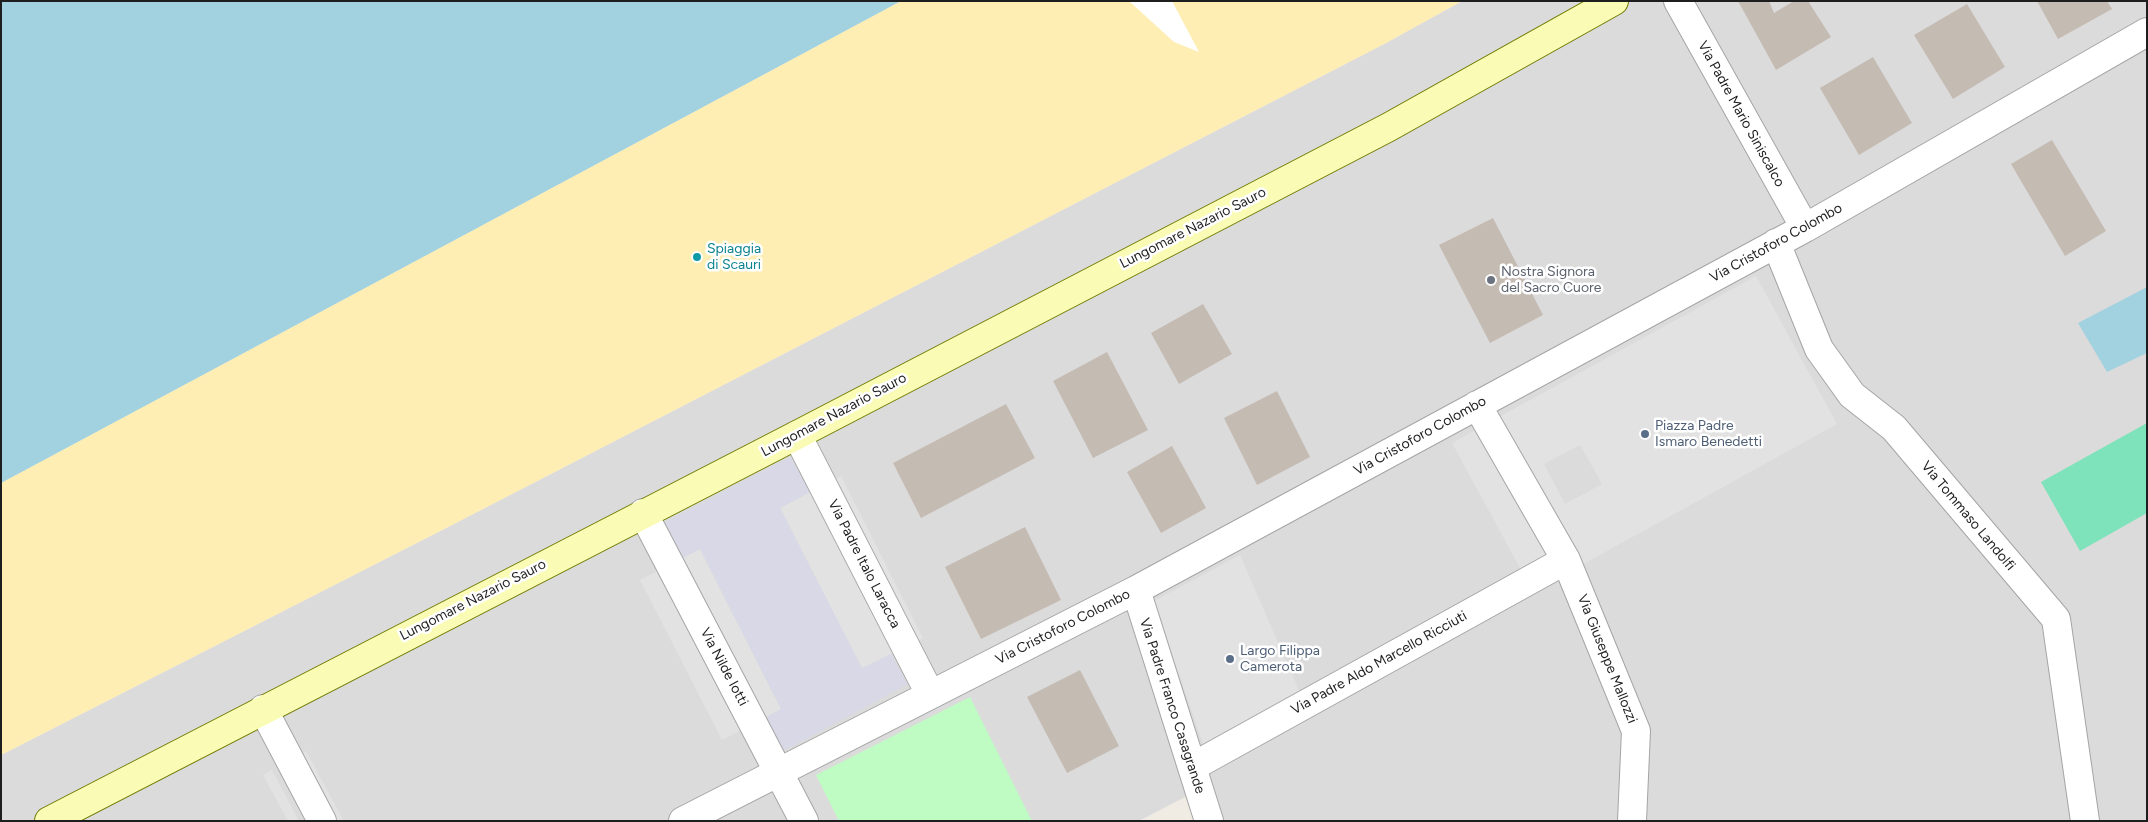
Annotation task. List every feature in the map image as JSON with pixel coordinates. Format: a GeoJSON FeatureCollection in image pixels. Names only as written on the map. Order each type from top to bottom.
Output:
{"type":"FeatureCollection","features":[{"type":"Feature","properties":{"kind":"street","name":"Lungomare Nazario Sauro"},"geometry":{"type":"LineString","coordinates":[[49,821],[797,435],[1389,126],[1614,1]]}},
{"type":"Feature","properties":{"kind":"street","name":"Via Padre Mario Siniscalco"},"geometry":{"type":"LineString","coordinates":[[1678,1],[1805,228]]}},
{"type":"Feature","properties":{"kind":"street","name":"Via Cristoforo Colombo"},"geometry":{"type":"LineString","coordinates":[[683,821],[1136,590],[1805,228],[2147,32]]}},
{"type":"Feature","properties":{"kind":"street","name":"Via Tommaso Landolfi"},"geometry":{"type":"LineString","coordinates":[[1776,243],[1819,349],[1852,395],[1894,428],[2056,619],[2085,821]]}},
{"type":"Feature","properties":{"kind":"street","name":"Via Giuseppe Mallozzi"},"geometry":{"type":"LineString","coordinates":[[1478,405],[1566,560],[1636,731],[1632,821]]}},
{"type":"Feature","properties":{"kind":"street","name":"Via Padre Italo Laracca"},"geometry":{"type":"LineString","coordinates":[[797,435],[930,694]]}},
{"type":"Feature","properties":{"kind":"street","name":"Via Nilde Iotti"},"geometry":{"type":"LineString","coordinates":[[643,513],[804,821]]}},
{"type":"Feature","properties":{"kind":"street","name":"Via Padre Aldo Marcello Ricciuti"},"geometry":{"type":"LineString","coordinates":[[1192,767],[1566,560]]}},
{"type":"Feature","properties":{"kind":"street","name":"Via Padre Franco Casagrande"},"geometry":{"type":"LineString","coordinates":[[1136,590],[1209,821]]}},
{"type":"Feature","properties":{"kind":"street"},"geometry":{"type":"LineString","coordinates":[[264,709],[322,821]]}},
{"type":"Feature","properties":{"kind":"shaded area"},"geometry":{"type":"Polygon","coordinates":[[[1462,1],[2147,1],[2147,821],[1194,821],[1187,796],[1139,821],[1,821],[1,755],[450,526],[1386,43],[1462,1]]]}},
{"type":"Feature","properties":{"kind":"shaded area","name":"Piazza Padre Ismaro Benedetti"},"geometry":{"type":"Polygon","coordinates":[[[1756,276],[1837,424],[1533,592],[1452,443],[1756,276]],[[1580,445],[1544,464],[1565,504],[1602,484],[1580,445]]]}},
{"type":"Feature","properties":{"kind":"shaded area"},"geometry":{"type":"Polygon","coordinates":[[[790,457],[810,492],[780,508],[862,668],[891,654],[908,684],[780,753],[763,719],[781,709],[700,549],[681,559],[662,524],[790,457]]]}},
{"type":"Feature","properties":{"kind":"shaded area"},"geometry":{"type":"Polygon","coordinates":[[[841,476],[923,638],[862,669],[780,508],[841,476]]]}},
{"type":"Feature","properties":{"kind":"shaded area"},"geometry":{"type":"Polygon","coordinates":[[[700,549],[781,709],[722,740],[640,580],[700,549]]]}},
{"type":"Feature","properties":{"kind":"shaded area","name":"Largo Filippa Camerota"},"geometry":{"type":"Polygon","coordinates":[[[1240,555],[1311,718],[1213,773],[1154,601],[1240,555]]]}},
{"type":"Feature","properties":{"kind":"shaded area"},"geometry":{"type":"Polygon","coordinates":[[[306,751],[344,821],[331,821],[296,756],[306,751]]]}},
{"type":"Feature","properties":{"kind":"shaded area"},"geometry":{"type":"Polygon","coordinates":[[[272,770],[299,821],[288,821],[263,775],[272,770]]]}},
{"type":"Feature","properties":{"kind":"sand","name":"Spiaggia di Scauri"},"geometry":{"type":"Polygon","coordinates":[[[901,1],[1462,1],[1386,43],[450,526],[1,755],[1,483],[901,1]]]}},
{"type":"Feature","properties":{"kind":"green space"},"geometry":{"type":"Polygon","coordinates":[[[2147,423],[2147,513],[2080,551],[2041,482],[2147,423]]]}},
{"type":"Feature","properties":{"kind":"green space"},"geometry":{"type":"Polygon","coordinates":[[[970,697],[1032,821],[839,821],[816,775],[970,697]]]}},
{"type":"Feature","properties":{"kind":"water"},"geometry":{"type":"Polygon","coordinates":[[[1,1],[901,1],[1,483],[1,1]]]}},
{"type":"Feature","properties":{"kind":"water"},"geometry":{"type":"Polygon","coordinates":[[[2147,287],[2147,353],[2107,372],[2078,323],[2147,287]]]}},
{"type":"Feature","properties":{"kind":"pier"},"geometry":{"type":"Polygon","coordinates":[[[1129,1],[1172,1],[1199,52],[1174,42],[1129,1]]]}},
{"type":"Feature","properties":{"kind":"building"},"geometry":{"type":"Polygon","coordinates":[[[1738,1],[1769,1],[1774,13],[1794,1],[1808,1],[1831,37],[1776,70],[1738,1]]]}},
{"type":"Feature","properties":{"kind":"building"},"geometry":{"type":"Polygon","coordinates":[[[2037,1],[2107,1],[2112,9],[2058,39],[2037,1]]]}},
{"type":"Feature","properties":{"kind":"building"},"geometry":{"type":"Polygon","coordinates":[[[1967,4],[2005,67],[1953,99],[1914,35],[1967,4]]]}},
{"type":"Feature","properties":{"kind":"building"},"geometry":{"type":"Polygon","coordinates":[[[1873,57],[1912,123],[1859,155],[1820,88],[1873,57]]]}},
{"type":"Feature","properties":{"kind":"building"},"geometry":{"type":"Polygon","coordinates":[[[2052,140],[2106,231],[2065,256],[2011,164],[2052,140]]]}},
{"type":"Feature","properties":{"kind":"building","name":"Nostra Signora del Sacro Cuore"},"geometry":{"type":"Polygon","coordinates":[[[1493,218],[1543,315],[1490,343],[1439,245],[1493,218]]]}},
{"type":"Feature","properties":{"kind":"building"},"geometry":{"type":"Polygon","coordinates":[[[1203,304],[1232,354],[1179,384],[1151,333],[1203,304]]]}},
{"type":"Feature","properties":{"kind":"building"},"geometry":{"type":"Polygon","coordinates":[[[1107,352],[1148,430],[1093,458],[1053,381],[1107,352]]]}},
{"type":"Feature","properties":{"kind":"building"},"geometry":{"type":"Polygon","coordinates":[[[1277,391],[1310,457],[1257,485],[1224,418],[1277,391]]]}},
{"type":"Feature","properties":{"kind":"building"},"geometry":{"type":"Polygon","coordinates":[[[1006,404],[1035,458],[921,518],[893,463],[1006,404]]]}},
{"type":"Feature","properties":{"kind":"building"},"geometry":{"type":"Polygon","coordinates":[[[1172,446],[1206,508],[1161,533],[1127,472],[1172,446]]]}},
{"type":"Feature","properties":{"kind":"building"},"geometry":{"type":"Polygon","coordinates":[[[1025,527],[1061,600],[981,639],[945,567],[1025,527]]]}},
{"type":"Feature","properties":{"kind":"building"},"geometry":{"type":"Polygon","coordinates":[[[1080,670],[1119,746],[1067,773],[1027,697],[1080,670]]]}},
{"type":"Feature","properties":{"kind":"place","name":"Spiaggia di Scauri"},"geometry":{"type":"Point","coordinates":[697,257]}},
{"type":"Feature","properties":{"kind":"place","name":"Nostra Signora del Sacro Cuore"},"geometry":{"type":"Point","coordinates":[1491,280]}},
{"type":"Feature","properties":{"kind":"place","name":"Piazza Padre Ismaro Benedetti"},"geometry":{"type":"Point","coordinates":[1645,434]}},
{"type":"Feature","properties":{"kind":"place","name":"Largo Filippa Camerota"},"geometry":{"type":"Point","coordinates":[1230,659]}}]}
